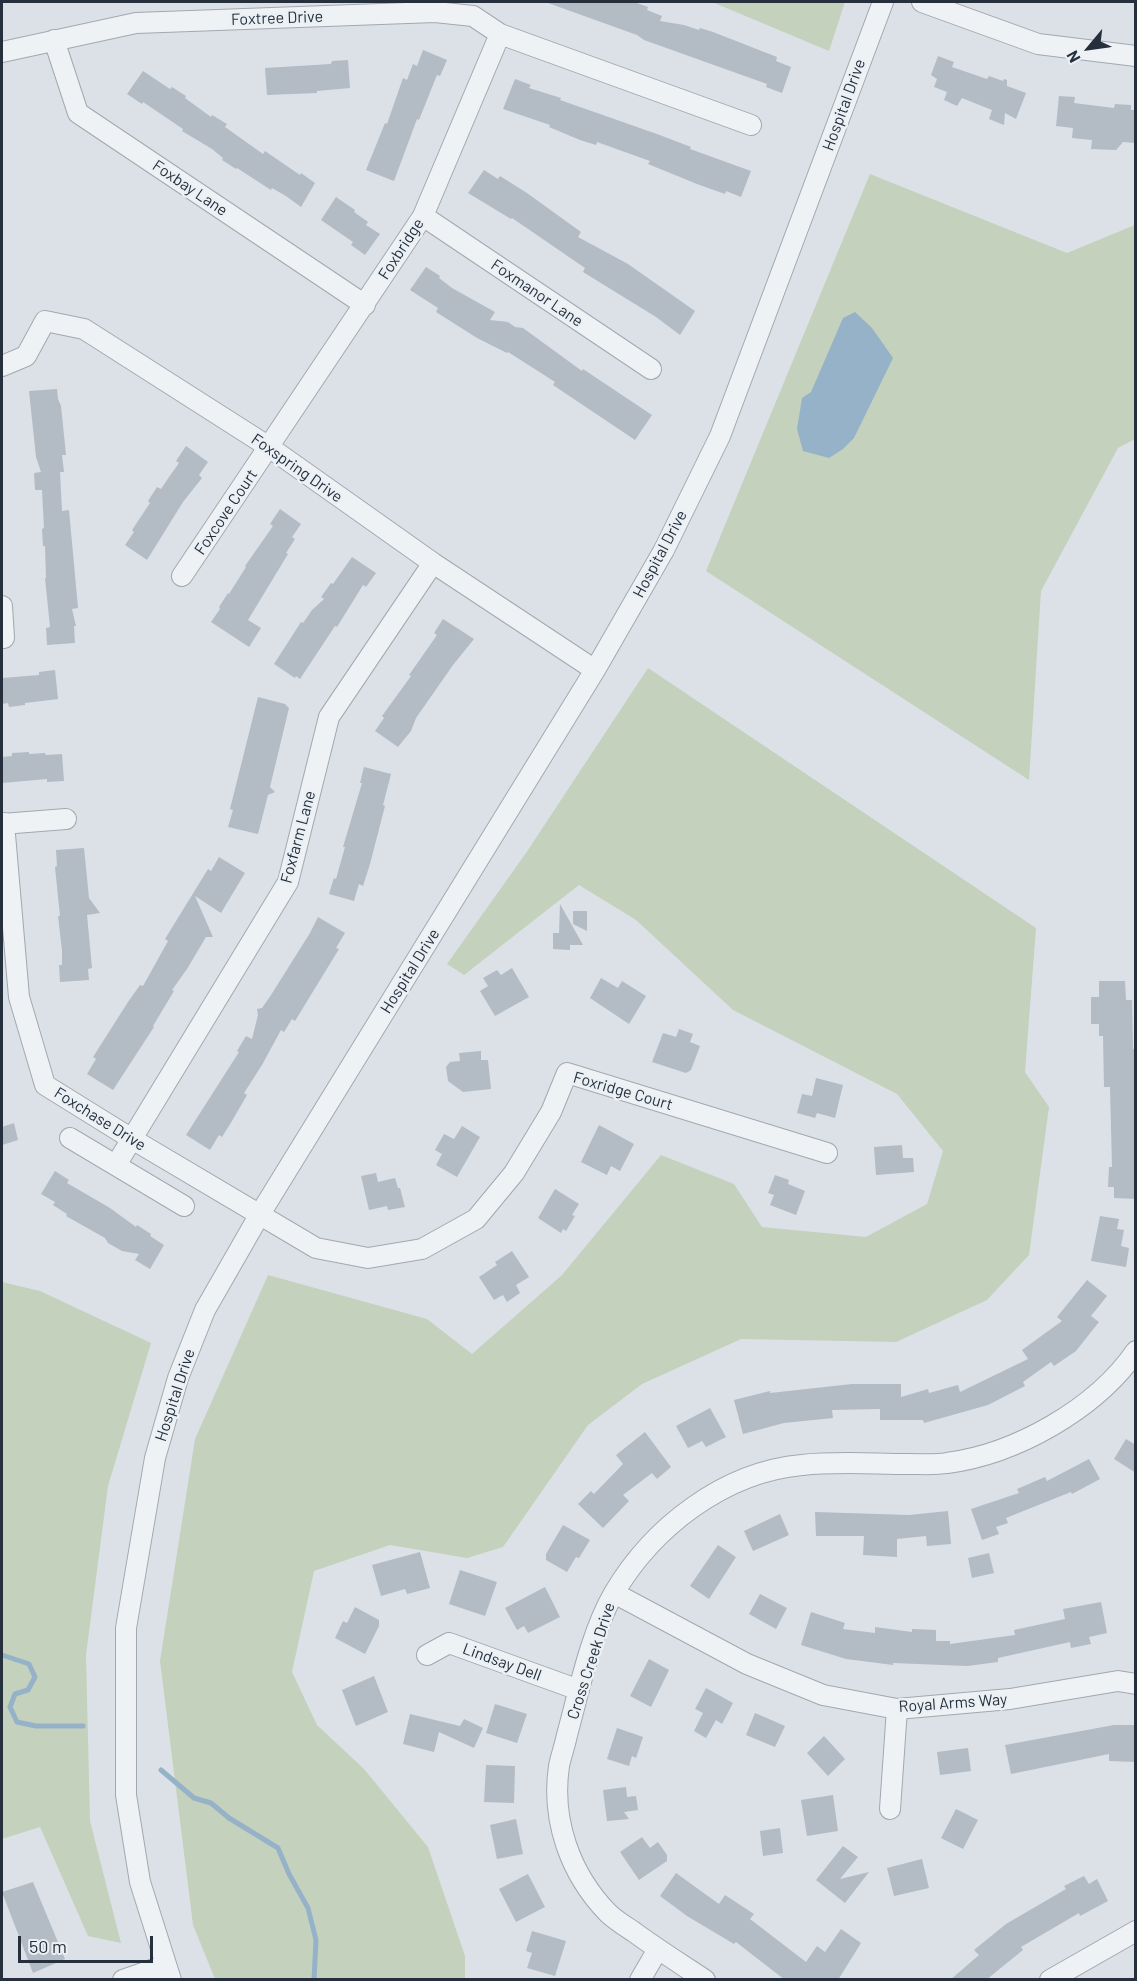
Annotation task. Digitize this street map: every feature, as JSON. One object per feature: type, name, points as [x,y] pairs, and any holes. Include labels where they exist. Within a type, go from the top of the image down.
[{"type":"street","name":"Hospital Drive","points":[[169,1972],[140,1882],[126,1795],[126,1628],[155,1458],[178,1377],[205,1310],[260,1214],[595,670],[664,550],[720,436],[883,2]]},
{"type":"street","points":[[922,2],[1038,44],[1136,56]]},
{"type":"street","name":"Foxtree Drive","points":[[2,52],[136,23],[435,12],[473,16],[500,34],[751,125]]},
{"type":"street","name":"Foxbridge","points":[[269,447],[423,216],[500,34]]},
{"type":"street","name":"Foxbay Lane","points":[[54,40],[78,113],[365,305]]},
{"type":"street","name":"Foxmanor Lane","points":[[423,216],[651,369]]},
{"type":"street","name":"Foxspring Drive","points":[[2,366],[26,356],[45,321],[84,328],[269,447],[433,563],[595,670]]},
{"type":"street","name":"Foxcove Court","points":[[182,576],[269,447]]},
{"type":"street","name":"Foxfarm Lane","points":[[116,1165],[288,882],[329,717],[433,563]]},
{"type":"street","points":[[2,606],[4,638],[2,639]]},
{"type":"street","name":"Foxchase Drive","points":[[66,819],[3,823],[19,997],[45,1085],[260,1214]]},
{"type":"street","name":"Foxridge Court","points":[[260,1214],[316,1248],[368,1258],[422,1249],[476,1219],[514,1173],[551,1112],[567,1073],[827,1153]]},
{"type":"street","points":[[70,1138],[184,1206]]},
{"type":"street","name":"Cross Creek Drive","points":[[705,1980],[609,1914],[572,1863],[563,1835],[558,1807],[559,1766],[599,1625],[614,1593],[639,1558],[666,1528],[718,1491],[735,1483],[766,1472],[801,1465],[946,1464],[980,1456],[1018,1443],[1053,1424],[1100,1391],[1132,1364]]},
{"type":"street","name":"Royal Arms Way","points":[[614,1593],[747,1664],[823,1695],[897,1709],[1011,1699],[1118,1681],[1136,1684]]},
{"type":"street","name":"Lindsay Dell","points":[[427,1655],[449,1643],[579,1690]]},
{"type":"street","points":[[890,1809],[897,1709]]},
{"type":"street","points":[[1050,1980],[1136,1931]]},
{"type":"street","points":[[640,1980],[658,1949]]},
{"type":"street","points":[[123,1980],[169,1972]]},
{"type":"green space","points":[[712,2],[845,2],[829,51]]},
{"type":"green space","points":[[870,174],[1067,253],[1135,225],[1135,439],[1118,448],[1041,591],[1029,780],[706,571]]},
{"type":"green space","points":[[648,668],[1036,928],[1025,1072],[1049,1107],[1029,1255],[987,1300],[896,1342],[741,1339],[642,1384],[588,1425],[503,1547],[467,1558],[390,1545],[314,1571],[292,1672],[317,1725],[364,1769],[428,1847],[465,1956],[465,1979],[215,1979],[193,1925],[160,1661],[195,1439],[268,1275],[427,1319],[472,1354],[562,1275],[661,1155],[734,1184],[762,1227],[866,1237],[927,1204],[943,1151],[897,1094],[733,1010],[636,920],[579,885],[464,975],[447,964],[526,853]]},
{"type":"green space","points":[[2,1282],[40,1291],[151,1343],[108,1486],[86,1655],[90,1821],[121,1943],[88,1936],[40,1827],[2,1839]]},
{"type":"water","points":[[855,312],[872,328],[893,358],[854,438],[829,458],[803,451],[797,429],[802,398],[811,392],[843,318]]},
{"type":"building","points":[[549,2],[634,2],[662,16],[660,21],[713,32],[777,57],[776,61],[791,67],[782,93],[766,87],[767,84],[644,40],[637,35]]},
{"type":"building","points":[[423,50],[447,60],[440,76],[437,75],[419,120],[417,119],[394,181],[366,170],[385,123],[387,124],[403,78],[407,80],[413,64],[417,66]]},
{"type":"building","points":[[938,56],[954,62],[952,67],[987,79],[989,76],[1003,81],[1007,80],[1007,86],[1026,93],[1016,119],[1005,113],[1004,125],[989,119],[992,110],[962,98],[957,106],[944,100],[947,92],[934,87],[937,79],[931,75]]},
{"type":"building","points":[[348,60],[350,88],[317,91],[317,93],[267,95],[265,68],[331,64],[332,61]]},
{"type":"building","points":[[143,71],[170,89],[172,87],[186,96],[185,98],[211,117],[212,115],[227,124],[225,127],[263,154],[265,151],[315,183],[301,207],[222,160],[223,158],[212,149],[182,131],[183,129],[143,102],[142,104],[127,94]]},
{"type":"building","points":[[515,79],[531,85],[529,88],[561,98],[560,100],[657,134],[691,147],[690,149],[751,171],[741,197],[697,184],[648,164],[650,161],[597,142],[596,145],[580,140],[549,127],[550,125],[503,109]]},
{"type":"building","points":[[1059,96],[1075,97],[1074,103],[1114,108],[1115,104],[1131,105],[1131,110],[1136,110],[1136,143],[1123,142],[1116,150],[1091,149],[1092,140],[1072,138],[1073,128],[1056,126]]},
{"type":"building","points":[[484,170],[498,179],[500,176],[527,193],[581,232],[578,237],[628,264],[695,311],[680,335],[656,317],[583,272],[585,268],[512,218],[468,193]]},
{"type":"building","points":[[336,197],[355,210],[354,212],[368,222],[366,225],[380,234],[365,255],[351,245],[353,242],[321,220]]},
{"type":"building","points":[[426,267],[452,288],[495,312],[490,320],[508,322],[515,327],[523,328],[582,371],[583,369],[652,415],[635,440],[553,385],[555,382],[508,352],[477,338],[436,312],[438,308],[410,290]]},
{"type":"building","points":[[57,389],[66,455],[62,455],[64,472],[60,472],[62,511],[69,510],[78,608],[72,609],[76,626],[74,626],[75,643],[47,645],[46,628],[50,627],[42,529],[44,528],[42,490],[35,490],[34,473],[41,472],[36,457],[29,391]]},
{"type":"building","points":[[186,446],[208,462],[199,475],[202,478],[183,502],[147,560],[125,545],[150,503],[148,501],[157,487],[161,489],[179,463],[176,461]]},
{"type":"building","points":[[280,509],[301,524],[292,537],[295,539],[286,553],[288,554],[248,620],[261,628],[249,647],[211,622],[245,566],[273,526],[270,524]]},
{"type":"building","points":[[352,557],[376,573],[366,587],[363,585],[300,679],[296,676],[295,678],[274,664],[301,622],[303,623],[324,599],[321,597]]},
{"type":"building","points":[[443,619],[474,639],[453,665],[416,718],[411,731],[398,747],[375,731],[384,718],[382,716],[437,635],[434,633]]},
{"type":"building","points":[[55,670],[58,699],[9,707],[8,703],[2,704],[2,678],[39,675],[39,672]]},
{"type":"building","points":[[258,697],[285,704],[289,708],[270,787],[275,792],[268,795],[258,834],[228,827],[233,810],[230,809]]},
{"type":"building","points":[[29,752],[29,754],[62,754],[64,781],[47,782],[47,779],[2,783],[2,757],[12,756],[12,753]]},
{"type":"building","points":[[364,767],[391,774],[370,864],[363,886],[359,884],[354,901],[329,894],[345,847],[343,847],[362,783],[360,783]]},
{"type":"building","points":[[84,848],[89,898],[100,913],[87,915],[92,968],[88,969],[89,980],[60,982],[59,965],[62,965],[62,951],[55,867],[57,866],[56,850]]},
{"type":"building","points":[[219,857],[245,873],[221,913],[195,896],[213,937],[206,937],[172,990],[174,991],[154,1027],[113,1090],[87,1074],[96,1059],[93,1057],[128,1002],[140,985],[143,986],[168,941],[165,939],[208,869],[211,871]]},
{"type":"building","points":[[560,904],[583,945],[570,945],[570,950],[553,949],[553,933],[559,933]]},
{"type":"building","points":[[573,911],[587,911],[587,931],[573,924]]},
{"type":"building","points":[[318,917],[345,933],[336,948],[339,949],[295,1021],[292,1019],[284,1032],[281,1030],[244,1093],[247,1095],[232,1121],[222,1137],[219,1135],[210,1150],[186,1135],[239,1052],[237,1051],[246,1036],[252,1039],[258,1015],[257,1009],[262,1008],[271,995]]},
{"type":"building","points":[[512,968],[529,997],[495,1016],[480,991],[488,986],[483,978],[497,970],[501,975]]},
{"type":"building","points":[[601,978],[618,988],[622,981],[646,996],[629,1024],[590,998]]},
{"type":"building","points":[[1099,981],[1125,981],[1126,1000],[1132,1000],[1133,1049],[1136,1049],[1136,1199],[1114,1198],[1114,1187],[1108,1187],[1109,1167],[1112,1167],[1110,1087],[1104,1087],[1103,1036],[1099,1036],[1099,1024],[1091,1024],[1091,997],[1099,997]]},
{"type":"building","points":[[679,1029],[693,1034],[690,1042],[700,1046],[691,1070],[686,1073],[652,1062],[663,1033],[676,1037]]},
{"type":"building","points":[[481,1051],[481,1060],[488,1060],[491,1089],[463,1092],[448,1081],[446,1067],[450,1062],[460,1061],[459,1053]]},
{"type":"building","points":[[816,1078],[843,1085],[835,1118],[817,1113],[815,1118],[797,1113],[802,1094],[812,1096]]},
{"type":"building","points":[[14,1123],[18,1140],[2,1145],[2,1127]]},
{"type":"building","points":[[599,1125],[634,1144],[620,1171],[611,1166],[607,1175],[581,1162]]},
{"type":"building","points":[[462,1126],[480,1137],[457,1177],[436,1165],[442,1154],[435,1150],[444,1134],[454,1139]]},
{"type":"building","points":[[902,1145],[903,1158],[913,1158],[914,1172],[876,1175],[874,1147]]},
{"type":"building","points":[[55,1171],[69,1180],[67,1183],[110,1208],[136,1227],[137,1225],[164,1245],[150,1269],[135,1260],[139,1254],[122,1251],[108,1243],[105,1238],[66,1216],[67,1214],[53,1205],[55,1202],[41,1194]]},
{"type":"building","points":[[376,1173],[378,1182],[395,1178],[405,1207],[388,1210],[387,1206],[369,1210],[361,1176]]},
{"type":"building","points":[[775,1175],[789,1180],[788,1184],[805,1191],[796,1215],[770,1205],[774,1195],[768,1193]]},
{"type":"building","points":[[555,1189],[579,1204],[566,1231],[563,1229],[561,1233],[538,1218]]},
{"type":"building","points":[[1100,1216],[1119,1219],[1117,1229],[1124,1230],[1121,1246],[1129,1248],[1126,1267],[1091,1261]]},
{"type":"building","points":[[512,1251],[529,1277],[516,1285],[520,1293],[507,1302],[503,1295],[494,1300],[479,1277],[497,1265],[495,1262]]},
{"type":"building","points":[[1087,1280],[1107,1296],[1091,1316],[1099,1322],[1076,1351],[1054,1366],[1051,1362],[1023,1382],[1025,1386],[988,1405],[924,1423],[923,1420],[880,1420],[880,1409],[832,1410],[833,1418],[784,1423],[743,1434],[734,1400],[770,1391],[770,1393],[852,1384],[901,1384],[901,1397],[928,1389],[929,1393],[958,1385],[960,1392],[1028,1359],[1022,1350],[1062,1321],[1057,1317]]},
{"type":"building","points":[[710,1408],[726,1437],[706,1447],[702,1441],[688,1448],[676,1426]]},
{"type":"building","points":[[645,1432],[671,1467],[657,1479],[652,1473],[623,1495],[629,1501],[603,1528],[578,1504],[591,1491],[594,1494],[623,1464],[616,1455]]},
{"type":"building","points":[[1126,1439],[1136,1445],[1136,1473],[1114,1459]]},
{"type":"building","points":[[1089,1459],[1100,1479],[1072,1494],[1071,1492],[1006,1518],[1008,1523],[996,1527],[999,1534],[982,1540],[971,1509],[1019,1493],[1017,1489],[1045,1477],[1047,1481]]},
{"type":"building","points":[[948,1511],[951,1544],[927,1546],[926,1536],[897,1539],[897,1557],[863,1555],[864,1536],[816,1536],[815,1512],[909,1515]]},
{"type":"building","points":[[780,1514],[789,1535],[753,1551],[744,1531]]},
{"type":"building","points":[[563,1525],[590,1540],[567,1572],[546,1560],[546,1554]]},
{"type":"building","points":[[718,1545],[736,1557],[709,1599],[690,1586]]},
{"type":"building","points":[[420,1552],[430,1588],[407,1594],[405,1589],[381,1596],[372,1565]]},
{"type":"building","points":[[989,1553],[994,1573],[972,1578],[968,1558]]},
{"type":"building","points":[[460,1570],[497,1582],[485,1616],[449,1604]]},
{"type":"building","points":[[545,1587],[560,1617],[528,1633],[524,1626],[517,1630],[505,1608]]},
{"type":"building","points":[[760,1594],[787,1608],[776,1629],[749,1614]]},
{"type":"building","points":[[1101,1602],[1107,1633],[1089,1637],[1091,1644],[1071,1648],[1070,1642],[998,1658],[998,1662],[967,1666],[893,1663],[893,1665],[846,1659],[801,1645],[811,1612],[845,1623],[843,1629],[875,1633],[875,1627],[912,1632],[912,1629],[936,1630],[936,1641],[950,1641],[950,1644],[1015,1635],[1014,1630],[1065,1619],[1063,1609]]},
{"type":"building","points":[[355,1607],[379,1620],[379,1626],[365,1654],[335,1638],[343,1621],[347,1623]]},
{"type":"building","points":[[649,1659],[669,1670],[651,1707],[630,1696]]},
{"type":"building","points":[[374,1676],[388,1712],[356,1726],[342,1690]]},
{"type":"building","points":[[706,1688],[733,1703],[722,1724],[716,1720],[706,1738],[694,1731],[703,1713],[695,1709]]},
{"type":"building","points":[[495,1704],[527,1714],[517,1743],[486,1733]]},
{"type":"building","points":[[755,1713],[785,1726],[775,1747],[746,1735]]},
{"type":"building","points":[[410,1714],[460,1726],[464,1719],[483,1728],[474,1748],[439,1732],[434,1752],[403,1744]]},
{"type":"building","points":[[1114,1725],[1136,1725],[1136,1762],[1109,1761],[1109,1754],[1011,1774],[1005,1745]]},
{"type":"building","points":[[617,1728],[643,1737],[636,1758],[632,1756],[629,1766],[607,1759]]},
{"type":"building","points":[[824,1736],[845,1759],[828,1776],[807,1753]]},
{"type":"building","points":[[968,1748],[971,1771],[940,1775],[937,1752]]},
{"type":"building","points":[[486,1765],[515,1766],[514,1803],[484,1802]]},
{"type":"building","points":[[626,1787],[627,1797],[636,1796],[638,1810],[624,1812],[629,1819],[607,1821],[603,1790]]},
{"type":"building","points":[[833,1795],[838,1831],[807,1836],[801,1800]]},
{"type":"building","points":[[956,1809],[978,1820],[963,1849],[941,1838]]},
{"type":"building","points":[[516,1819],[523,1854],[497,1859],[490,1825]]},
{"type":"building","points":[[780,1828],[783,1853],[763,1856],[760,1831]]},
{"type":"building","points":[[642,1837],[650,1848],[658,1842],[667,1855],[667,1861],[639,1880],[620,1852]]},
{"type":"building","points":[[843,1846],[858,1857],[840,1879],[869,1872],[845,1903],[816,1880]]},
{"type":"building","points":[[922,1859],[929,1888],[894,1896],[887,1868]]},
{"type":"building","points":[[676,1873],[719,1904],[725,1895],[754,1914],[750,1919],[806,1962],[817,1946],[825,1952],[841,1929],[861,1943],[838,1980],[785,1980],[736,1942],[734,1944],[687,1916],[660,1896]]},
{"type":"building","points":[[528,1874],[545,1907],[516,1922],[499,1889]]},
{"type":"building","points":[[1084,1876],[1089,1884],[1097,1879],[1108,1901],[1080,1916],[1079,1913],[1021,1947],[1023,1950],[986,1980],[950,1980],[979,1955],[974,1950],[1006,1924],[1066,1889],[1064,1886]]},
{"type":"building","points":[[33,1882],[65,1959],[33,1973],[2,1892]]},
{"type":"building","points":[[532,1931],[566,1941],[555,1976],[527,1968],[532,1953],[526,1951]]},
{"type":"waterway","points":[[2,1655],[29,1664],[35,1677],[28,1690],[15,1694],[10,1707],[17,1722],[36,1726],[83,1726]]},
{"type":"waterway","points":[[161,1770],[194,1798],[211,1803],[229,1818],[278,1848],[308,1908],[316,1940],[314,1980]]}]
